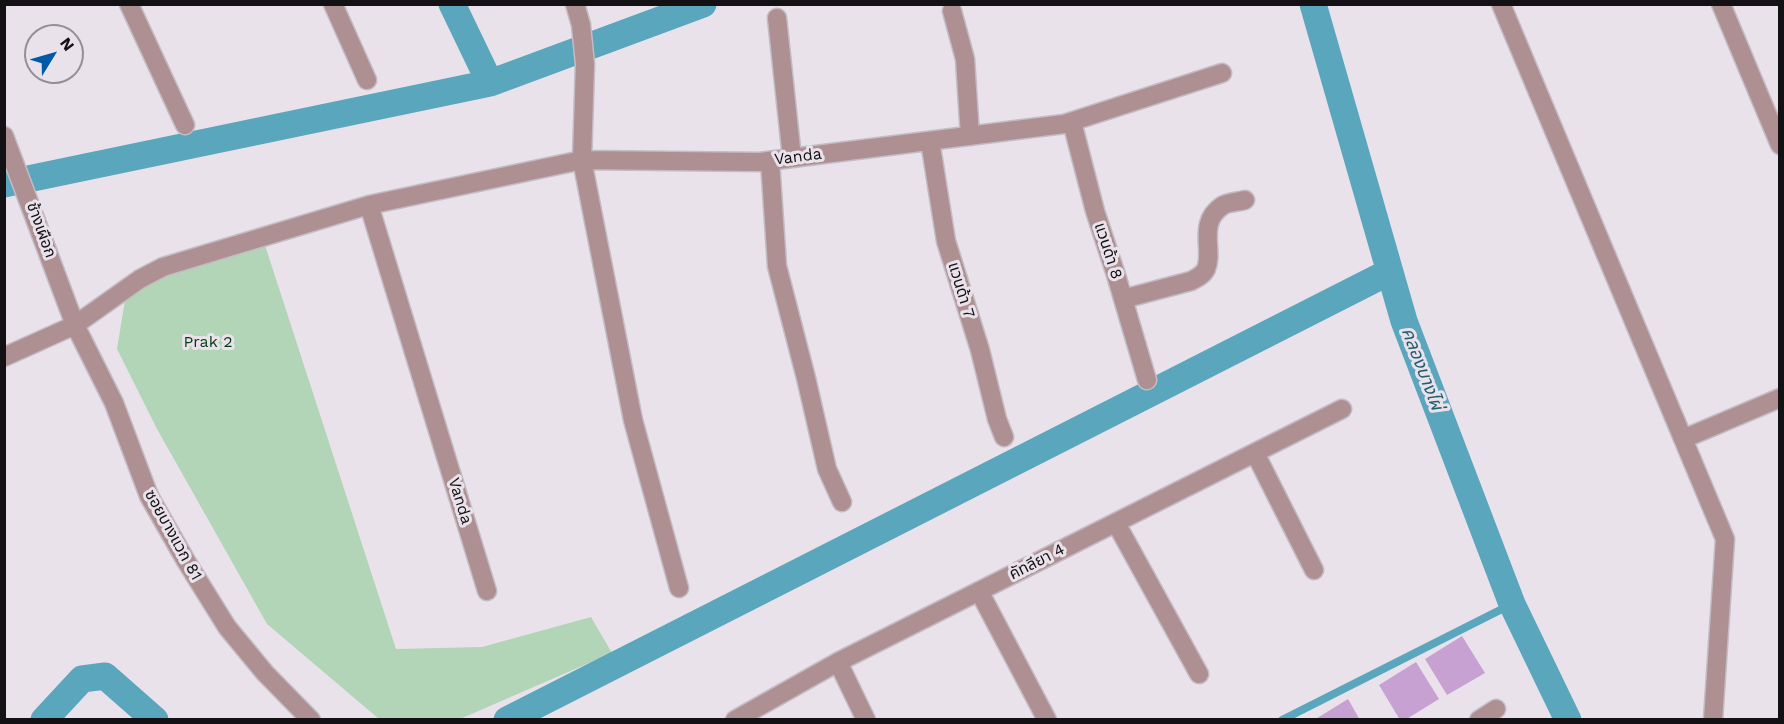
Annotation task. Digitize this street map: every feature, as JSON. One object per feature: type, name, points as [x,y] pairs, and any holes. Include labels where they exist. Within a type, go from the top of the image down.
[{"type":"street","points":[[129,4],[184,125]]},
{"type":"street","points":[[333,4],[367,80]]},
{"type":"street","points":[[575,4],[581,24],[585,64],[582,160],[633,420],[679,588]]},
{"type":"street","points":[[1501,4],[1725,539],[1713,720]]},
{"type":"street","points":[[1721,4],[1779,145]]},
{"type":"street","points":[[952,11],[965,59],[970,136]]},
{"type":"street","points":[[777,18],[792,158]]},
{"type":"street","name":"Vanda","points":[[4,357],[75,325],[140,279],[163,267],[369,205],[582,160],[760,162],[1064,124],[1222,73]]},
{"type":"street","name":"แวนด้า 8","points":[[1072,122],[1095,211],[1147,380]]},
{"type":"street","name":"ช้างเผือก","points":[[4,136],[32,204],[75,325]]},
{"type":"street","name":"แวนด้า 7","points":[[930,141],[946,241],[1004,437]]},
{"type":"street","points":[[770,161],[777,266],[827,469],[842,502]]},
{"type":"street","points":[[1123,299],[1191,281],[1201,275],[1206,270],[1210,220],[1222,205],[1245,200]]},
{"type":"street","name":"Vanda","points":[[369,205],[488,591]]},
{"type":"street","name":"ซอยบางแวก 81","points":[[75,325],[114,403],[149,496],[186,561],[227,627],[265,673],[311,720]]},
{"type":"street","points":[[1683,439],[1779,398]]},
{"type":"street","name":"คัทลียา 4","points":[[735,720],[838,662],[1342,409]]},
{"type":"street","points":[[1255,453],[1314,570]]},
{"type":"street","points":[[1116,523],[1199,674]]},
{"type":"street","points":[[979,591],[1047,720]]},
{"type":"street","points":[[838,662],[866,720]]},
{"type":"street","points":[[1479,720],[1497,709]]},
{"type":"green space","name":"Prak 2","points":[[263,239],[396,649],[482,647],[591,617],[612,653],[460,719],[379,719],[267,624],[157,429],[117,349],[125,300],[178,258]]},
{"type":"building","points":[[1462,636],[1485,673],[1447,695],[1425,659]]},
{"type":"building","points":[[1416,662],[1439,699],[1405,720],[1400,720],[1379,685]]},
{"type":"building","points":[[1348,699],[1360,720],[1314,720]]},
{"type":"waterway","points":[[452,4],[490,83]]},
{"type":"waterway","points":[[4,184],[490,83],[703,4]]},
{"type":"waterway","name":"คลองบางไผ่","points":[[1313,4],[1404,321],[1512,604],[1568,720]]},
{"type":"waterway","points":[[507,720],[1389,272]]},
{"type":"waterway","points":[[1282,720],[1512,604]]},
{"type":"waterway","points":[[44,720],[82,679],[105,676],[155,720]]}]
